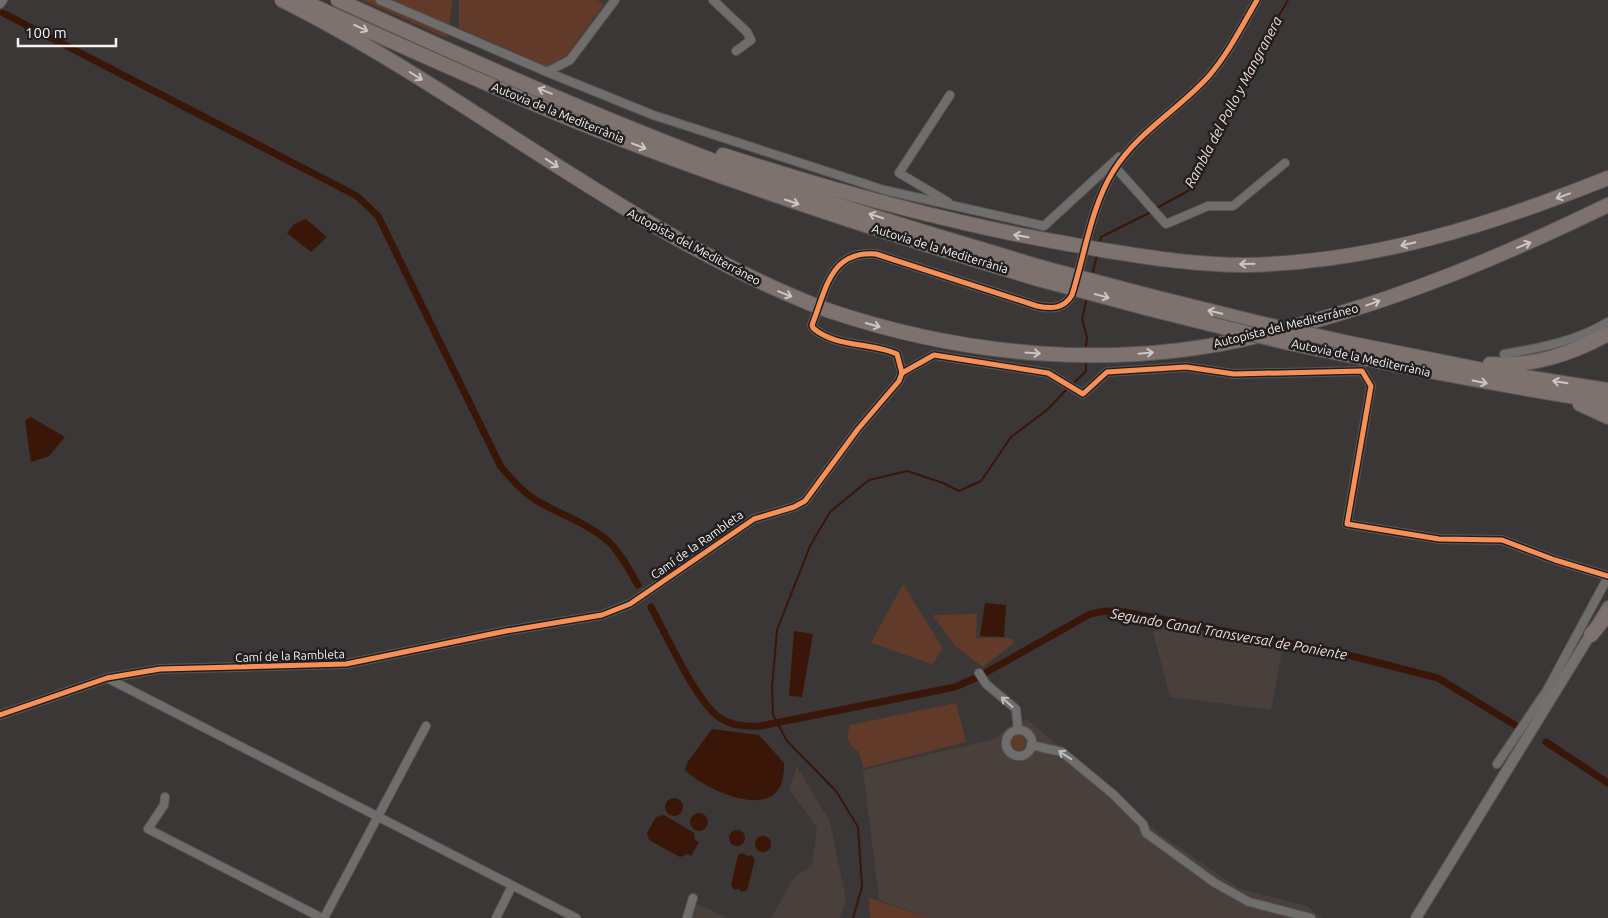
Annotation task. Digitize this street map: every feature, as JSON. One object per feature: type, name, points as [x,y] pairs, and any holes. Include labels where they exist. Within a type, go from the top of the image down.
[{"type":"highway","name":"Autopista del Mediterráneo","points":[[282,0],[357,40],[649,225],[715,261],[827,310],[904,333],[962,345],[1069,356],[1098,356],[1193,349],[1235,342],[1341,314],[1443,278],[1534,241],[1608,205]]},
{"type":"highway","name":"Autovia de la Mediterrània","points":[[300,0],[507,93],[695,167],[912,241],[1150,302],[1493,372],[1608,390]]},
{"type":"highway","name":"Autovia de la Mediterrània","points":[[338,0],[480,64],[657,139],[778,185],[1039,273]]},
{"type":"highway","points":[[590,110],[865,200],[959,223],[1154,258],[1242,265],[1332,259],[1441,236],[1530,207],[1608,178]]},
{"type":"highway","name":"Autovia de la Mediterrània","points":[[1150,302],[1210,324],[1290,342],[1521,390],[1608,402]]},
{"type":"highway","points":[[1416,356],[1431,354],[1489,364],[1520,363],[1562,356],[1608,334]]},
{"type":"highway","points":[[1521,390],[1538,397],[1608,408]]},
{"type":"highway","points":[[1580,404],[1608,418]]},
{"type":"highway","points":[[1591,635],[1608,614]]},
{"type":"street","points":[[0,4],[3,0]]},
{"type":"street","points":[[380,0],[547,72],[653,115],[884,190],[1044,226],[1208,78],[1257,0]]},
{"type":"street","points":[[547,72],[570,60],[615,0]]},
{"type":"street","points":[[713,0],[747,32],[750,40],[736,51]]},
{"type":"street","points":[[950,95],[899,173],[954,206]]},
{"type":"street","points":[[1135,143],[1116,168],[1102,192],[1072,295],[1062,306],[1052,309],[1037,306],[876,254],[863,253],[849,257],[831,275],[812,325],[813,328],[832,338],[885,349],[897,354],[902,373],[934,355],[1048,373],[1083,394],[1107,372],[1186,367],[1234,374],[1362,371],[1371,386],[1347,524],[1439,539],[1502,540],[1555,560],[1608,576],[1547,690],[1497,764]]},
{"type":"street","points":[[1116,168],[1166,224],[1208,206],[1233,206],[1285,163]]},
{"type":"street","points":[[1504,354],[1533,349],[1590,333],[1608,322]]},
{"type":"street","name":"Camí de la Rambleta","points":[[0,715],[107,678],[160,669],[346,664],[619,610],[754,519],[794,507],[805,500],[858,429],[899,381],[902,373]]},
{"type":"street","points":[[1416,918],[1608,606]]},
{"type":"street","points":[[981,676],[986,684],[1016,710],[1018,730]]},
{"type":"street","points":[[107,678],[576,918]]},
{"type":"street","points":[[165,797],[164,805],[149,830],[323,918],[379,818],[426,726]]},
{"type":"street","points":[[1018,730],[1026,733],[1031,745],[1023,755],[1010,752],[1006,740],[1010,733],[1018,730]]},
{"type":"street","points":[[1031,745],[1062,752],[1114,795],[1143,824],[1146,833],[1215,883],[1249,902],[1311,918]]},
{"type":"street","points":[[496,918],[512,886]]},
{"type":"street","points":[[687,918],[693,898]]},
{"type":"shaded area","points":[[362,0],[453,0],[447,38]]},
{"type":"shaded area","points":[[459,0],[597,0],[604,4],[567,55],[547,67],[459,28]]},
{"type":"shaded area","points":[[306,219],[327,237],[311,252],[287,233],[294,224]]},
{"type":"shaded area","points":[[31,417],[65,437],[49,456],[31,462],[25,420]]},
{"type":"shaded area","points":[[903,584],[943,649],[932,664],[871,643]]},
{"type":"shaded area","points":[[985,603],[1006,605],[1004,637],[980,636]]},
{"type":"shaded area","points":[[977,614],[976,638],[1011,638],[1015,642],[983,667],[955,646],[933,615]]},
{"type":"shaded area","points":[[1172,627],[1283,647],[1271,710],[1170,697],[1153,632]]},
{"type":"shaded area","points":[[794,631],[813,634],[802,697],[789,696]]},
{"type":"shaded area","points":[[956,703],[966,742],[864,768],[859,752],[852,747],[848,740],[850,725]]},
{"type":"shaded area","points":[[1027,719],[1160,834],[1238,888],[1307,906],[1322,918],[930,918],[879,900],[863,770],[995,739],[1006,728]]},
{"type":"shaded area","points":[[712,729],[759,735],[784,763],[784,772],[779,789],[773,795],[764,799],[740,798],[702,783],[685,770],[687,763]]},
{"type":"shaded area","points":[[1015,736],[1021,736],[1025,743],[1021,750],[1015,750],[1011,746],[1011,740]]},
{"type":"shaded area","points":[[797,767],[830,822],[846,899],[840,918],[771,918],[794,878],[812,865],[817,828],[789,789]]},
{"type":"shaded area","points":[[670,798],[678,798],[683,803],[681,814],[670,816],[665,811],[665,803]]},
{"type":"shaded area","points":[[695,813],[703,813],[708,818],[706,829],[695,831],[690,826],[690,818]]},
{"type":"shaded area","points":[[664,815],[694,833],[695,840],[699,842],[691,856],[688,854],[680,857],[649,840],[647,833],[656,817]]},
{"type":"shaded area","points":[[734,830],[740,830],[745,835],[743,844],[734,846],[729,841],[729,835]]},
{"type":"shaded area","points":[[763,836],[769,838],[771,844],[769,850],[763,852],[757,850],[755,844],[757,838]]},
{"type":"shaded area","points":[[743,853],[747,856],[751,855],[755,859],[747,890],[742,892],[739,889],[734,890],[731,885],[738,855]]},
{"type":"shaded area","points":[[869,898],[930,918],[870,918]]},
{"type":"shaded area","points":[[697,904],[729,918],[692,918]]},
{"type":"waterway","name":"Rambla del Pollo y Mangranera","points":[[1155,209],[1188,191],[1215,139],[1241,81],[1288,0]]},
{"type":"waterway","points":[[3,13],[357,196],[378,216],[501,467],[529,496],[581,523],[608,541],[621,556],[638,585]]},
{"type":"waterway","name":"Rambla del Pollo y Mangranera","points":[[1099,243],[1101,237],[1151,212]]},
{"type":"waterway","name":"Rambla del Pollo y Mangranera","points":[[1092,275],[1097,255]]},
{"type":"waterway","name":"Rambla del Pollo y Mangranera","points":[[1086,348],[1087,337],[1082,319],[1087,297]]},
{"type":"waterway","name":"Rambla del Pollo y Mangranera","points":[[1072,385],[1086,371],[1086,361]]},
{"type":"waterway","name":"Rambla del Pollo y Mangranera","points":[[853,918],[862,887],[858,827],[836,791],[787,741],[773,715],[772,687],[777,630],[810,546],[830,512],[869,480],[907,471],[943,483],[959,491],[981,481],[1011,437],[1047,410],[1068,388]]},
{"type":"waterway","name":"Segundo Canal Transversal de Poniente","points":[[651,607],[682,667],[701,698],[720,718],[729,723],[739,725],[760,726],[955,687],[978,677],[1090,614],[1105,611],[1124,612],[1340,653],[1438,678],[1515,725]]},
{"type":"waterway","name":"Segundo Canal Transversal de Poniente","points":[[1546,742],[1608,783]]},
{"type":"cycle path","points":[[0,715],[107,678],[160,669],[346,664],[506,631],[602,615],[630,604],[754,519],[794,507],[805,501],[858,429],[899,381],[902,373],[897,354],[887,350],[832,339],[813,328],[812,325],[826,286],[839,265],[849,258],[861,254],[876,254],[1037,306],[1052,308],[1065,303],[1072,295],[1094,215],[1106,184],[1114,170],[1124,156],[1147,132],[1208,77],[1228,49],[1257,0]]},
{"type":"cycle path","points":[[902,373],[934,355],[1048,373],[1083,394],[1107,372],[1186,367],[1234,374],[1362,371],[1371,386],[1347,524],[1439,539],[1502,540],[1555,560],[1608,576]]}]
